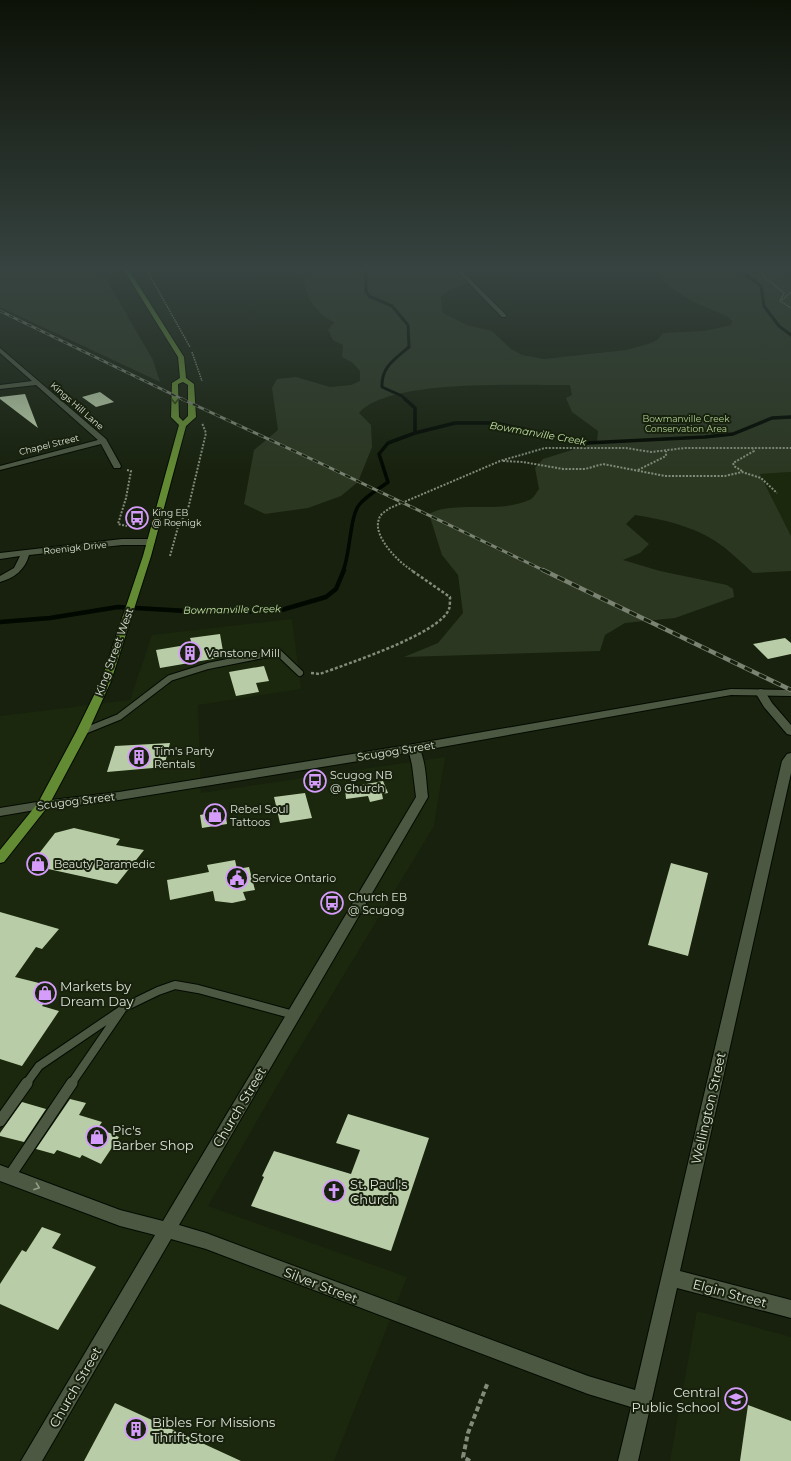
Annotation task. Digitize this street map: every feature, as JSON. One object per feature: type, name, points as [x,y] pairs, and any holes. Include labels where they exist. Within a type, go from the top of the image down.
[{"type":"main road","name":"King Street West","points":[[0,859],[43,805],[82,732],[106,681],[147,556],[183,425],[192,417],[191,384],[183,379],[180,357],[166,335]]},
{"type":"main road","points":[[183,379],[175,383],[175,418],[183,425]]},
{"type":"street","name":"Kings Hill Lane","points":[[0,350],[103,441],[117,466]]},
{"type":"street","points":[[0,387],[36,383]]},
{"type":"street","name":"Chapel Street","points":[[0,468],[103,441]]},
{"type":"street","name":"Roenigk Drive","points":[[0,556],[122,542],[151,542]]},
{"type":"street","points":[[0,580],[22,566],[25,553]]},
{"type":"street","name":"Scugog Street","points":[[0,812],[43,805],[119,796],[414,748],[731,692],[791,693]]},
{"type":"street","points":[[760,692],[768,705],[791,732]]},
{"type":"street","name":"Church Street","points":[[32,1461],[422,797],[418,765],[414,748]]},
{"type":"street","name":"Wellington Street","points":[[628,1461],[788,761],[791,757]]},
{"type":"street","name":"Silver Street","points":[[5,1175],[120,1218],[213,1244],[588,1385],[641,1401]]},
{"type":"street","name":"Elgin Street","points":[[669,1277],[791,1309]]},
{"type":"lane","points":[[82,732],[119,717],[170,678],[208,666],[278,652],[300,673]]},
{"type":"lane","points":[[0,1121],[39,1066],[123,1008],[158,991],[175,985],[198,989],[294,1015]]},
{"type":"lane","points":[[5,1175],[123,1008]]},
{"type":"path","points":[[300,673],[320,674],[410,639],[437,623],[449,610],[450,597],[406,567],[391,553],[377,527],[380,517],[390,508],[500,461],[545,448],[626,448],[651,452],[685,448],[791,448]]},
{"type":"path","points":[[753,448],[754,451],[733,463],[734,466],[742,472],[761,478],[777,493]]},
{"type":"path","points":[[638,471],[646,465],[658,461],[666,456],[666,451]]},
{"type":"path","points":[[500,461],[523,462],[563,469],[585,469],[603,464],[665,476],[725,476],[742,472]]},
{"type":"path","points":[[117,466],[131,472],[126,498],[118,524],[127,526]]},
{"type":"path","points":[[470,1461],[463,1457],[468,1433],[488,1382]]},
{"type":"shaded area","points":[[791,472],[791,536],[760,473]]},
{"type":"shaded area","points":[[292,619],[301,689],[198,705],[201,793],[445,757],[434,826],[284,1074],[208,1206],[407,1277],[334,1461],[0,1461],[0,716],[130,700],[152,635]]},
{"type":"shaded area","name":"Central Public School","points":[[697,1311],[791,1337],[791,1461],[670,1461]]},
{"type":"green space","points":[[60,335],[139,335],[153,360],[160,382]]},
{"type":"green space","name":"Bowmanville Creek Conservation Area","points":[[331,335],[496,335],[511,349],[522,355],[544,359],[626,350],[648,344],[657,340],[661,335],[791,335],[791,472],[760,474],[791,536],[791,571],[753,573],[725,548],[705,535],[671,522],[635,515],[626,524],[649,544],[640,553],[623,560],[660,571],[727,585],[733,589],[734,597],[675,618],[625,623],[605,635],[600,651],[404,657],[438,643],[463,613],[458,575],[442,555],[429,514],[439,510],[451,508],[504,506],[517,504],[530,499],[539,489],[535,468],[543,459],[597,442],[598,431],[572,412],[566,398],[572,395],[570,385],[458,386],[398,394],[375,402],[359,413],[371,425],[372,447],[358,482],[341,496],[308,508],[265,514],[244,504],[254,450],[278,430],[272,388],[277,379],[296,377],[330,387],[351,385],[360,381],[360,371],[353,363],[342,357],[343,345],[333,340]]},
{"type":"building","points":[[100,392],[114,402],[96,407],[82,397]]},
{"type":"building","points":[[25,394],[38,428],[0,399],[0,397]]},
{"type":"building","name":"Vanstone Mill","points":[[220,634],[224,657],[160,668],[156,650],[192,644],[190,638]]},
{"type":"building","points":[[785,638],[791,643],[791,654],[768,659],[753,644]]},
{"type":"building","points":[[264,666],[269,681],[256,683],[259,692],[236,696],[229,672]]},
{"type":"building","name":"Tim's Party Rentals","points":[[170,743],[164,767],[107,772],[115,746]]},
{"type":"building","points":[[383,781],[388,793],[382,794],[383,799],[370,802],[368,796],[346,799],[345,788]]},
{"type":"building","points":[[305,793],[312,818],[280,823],[274,797]]},
{"type":"building","points":[[225,809],[227,824],[202,828],[200,815],[205,814],[205,811]]},
{"type":"building","points":[[74,828],[120,839],[116,845],[144,850],[117,884],[30,865],[55,833]]},
{"type":"building","points":[[235,860],[237,869],[249,867],[255,890],[243,892],[246,900],[232,903],[215,901],[213,891],[170,900],[167,880],[209,872],[207,865]]},
{"type":"building","points":[[671,863],[708,873],[688,956],[648,945]]},
{"type":"building","points":[[0,912],[59,929],[42,949],[36,947],[15,977],[55,987],[42,1006],[59,1011],[22,1066],[0,1059]]},
{"type":"building","points":[[70,1099],[86,1103],[79,1115],[102,1122],[98,1128],[119,1137],[101,1164],[82,1155],[80,1158],[57,1150],[54,1154],[36,1149]]},
{"type":"building","points":[[22,1102],[46,1109],[24,1142],[0,1136],[0,1133]]},
{"type":"building","name":"St. Paul's Church","points":[[348,1114],[429,1138],[391,1251],[251,1206],[264,1177],[262,1176],[274,1151],[351,1174],[360,1150],[336,1143]]},
{"type":"building","points":[[42,1227],[61,1234],[52,1248],[96,1267],[58,1330],[0,1304],[0,1284],[22,1250],[26,1252]]},
{"type":"building","name":"Bibles For Missions Thrift Store","points":[[115,1403],[241,1461],[84,1461]]},
{"type":"building","points":[[748,1405],[791,1421],[791,1461],[740,1461]]},
{"type":"waterway","points":[[405,399],[402,396],[382,387],[382,380],[386,369],[390,364],[409,347],[408,335]]},
{"type":"waterway","points":[[405,399],[415,408],[415,433]]},
{"type":"waterway","name":"Bowmanville Creek","points":[[415,433],[455,423],[495,423],[586,443],[705,437],[733,434],[772,418],[791,417]]},
{"type":"waterway","name":"Bowmanville Creek","points":[[343,571],[356,510],[365,499],[388,482],[379,454],[388,443],[415,433]]},
{"type":"waterway","name":"Bowmanville Creek","points":[[0,622],[50,618],[118,607],[204,612],[278,611],[326,597],[336,589],[344,570]]},
{"type":"railway","points":[[50,335],[184,400]]},
{"type":"railway","points":[[182,399],[322,464],[545,571]]},
{"type":"railway","points":[[543,570],[791,690]]},
{"type":"place","name":"King EB @ Roenigk","points":[[137,518]]},
{"type":"place","name":"Vanstone Mill","points":[[190,653]]},
{"type":"place","name":"Tim's Party Rentals","points":[[139,757]]},
{"type":"place","name":"Scugog NB @ Church","points":[[315,781]]},
{"type":"place","name":"Rebel Soul Tattoos","points":[[215,815]]},
{"type":"place","name":"Beauty Paramedic","points":[[38,864]]},
{"type":"place","name":"Service Ontario","points":[[237,878]]},
{"type":"place","name":"Church EB @ Scugog","points":[[332,903]]},
{"type":"place","name":"Markets by Dream Day","points":[[45,993]]},
{"type":"place","name":"Pic's Barber Shop","points":[[97,1137]]},
{"type":"place","name":"St. Paul's Church","points":[[334,1191]]},
{"type":"place","name":"Central Public School","points":[[736,1399]]},
{"type":"place","name":"Bibles For Missions Thrift Store","points":[[136,1429]]}]
